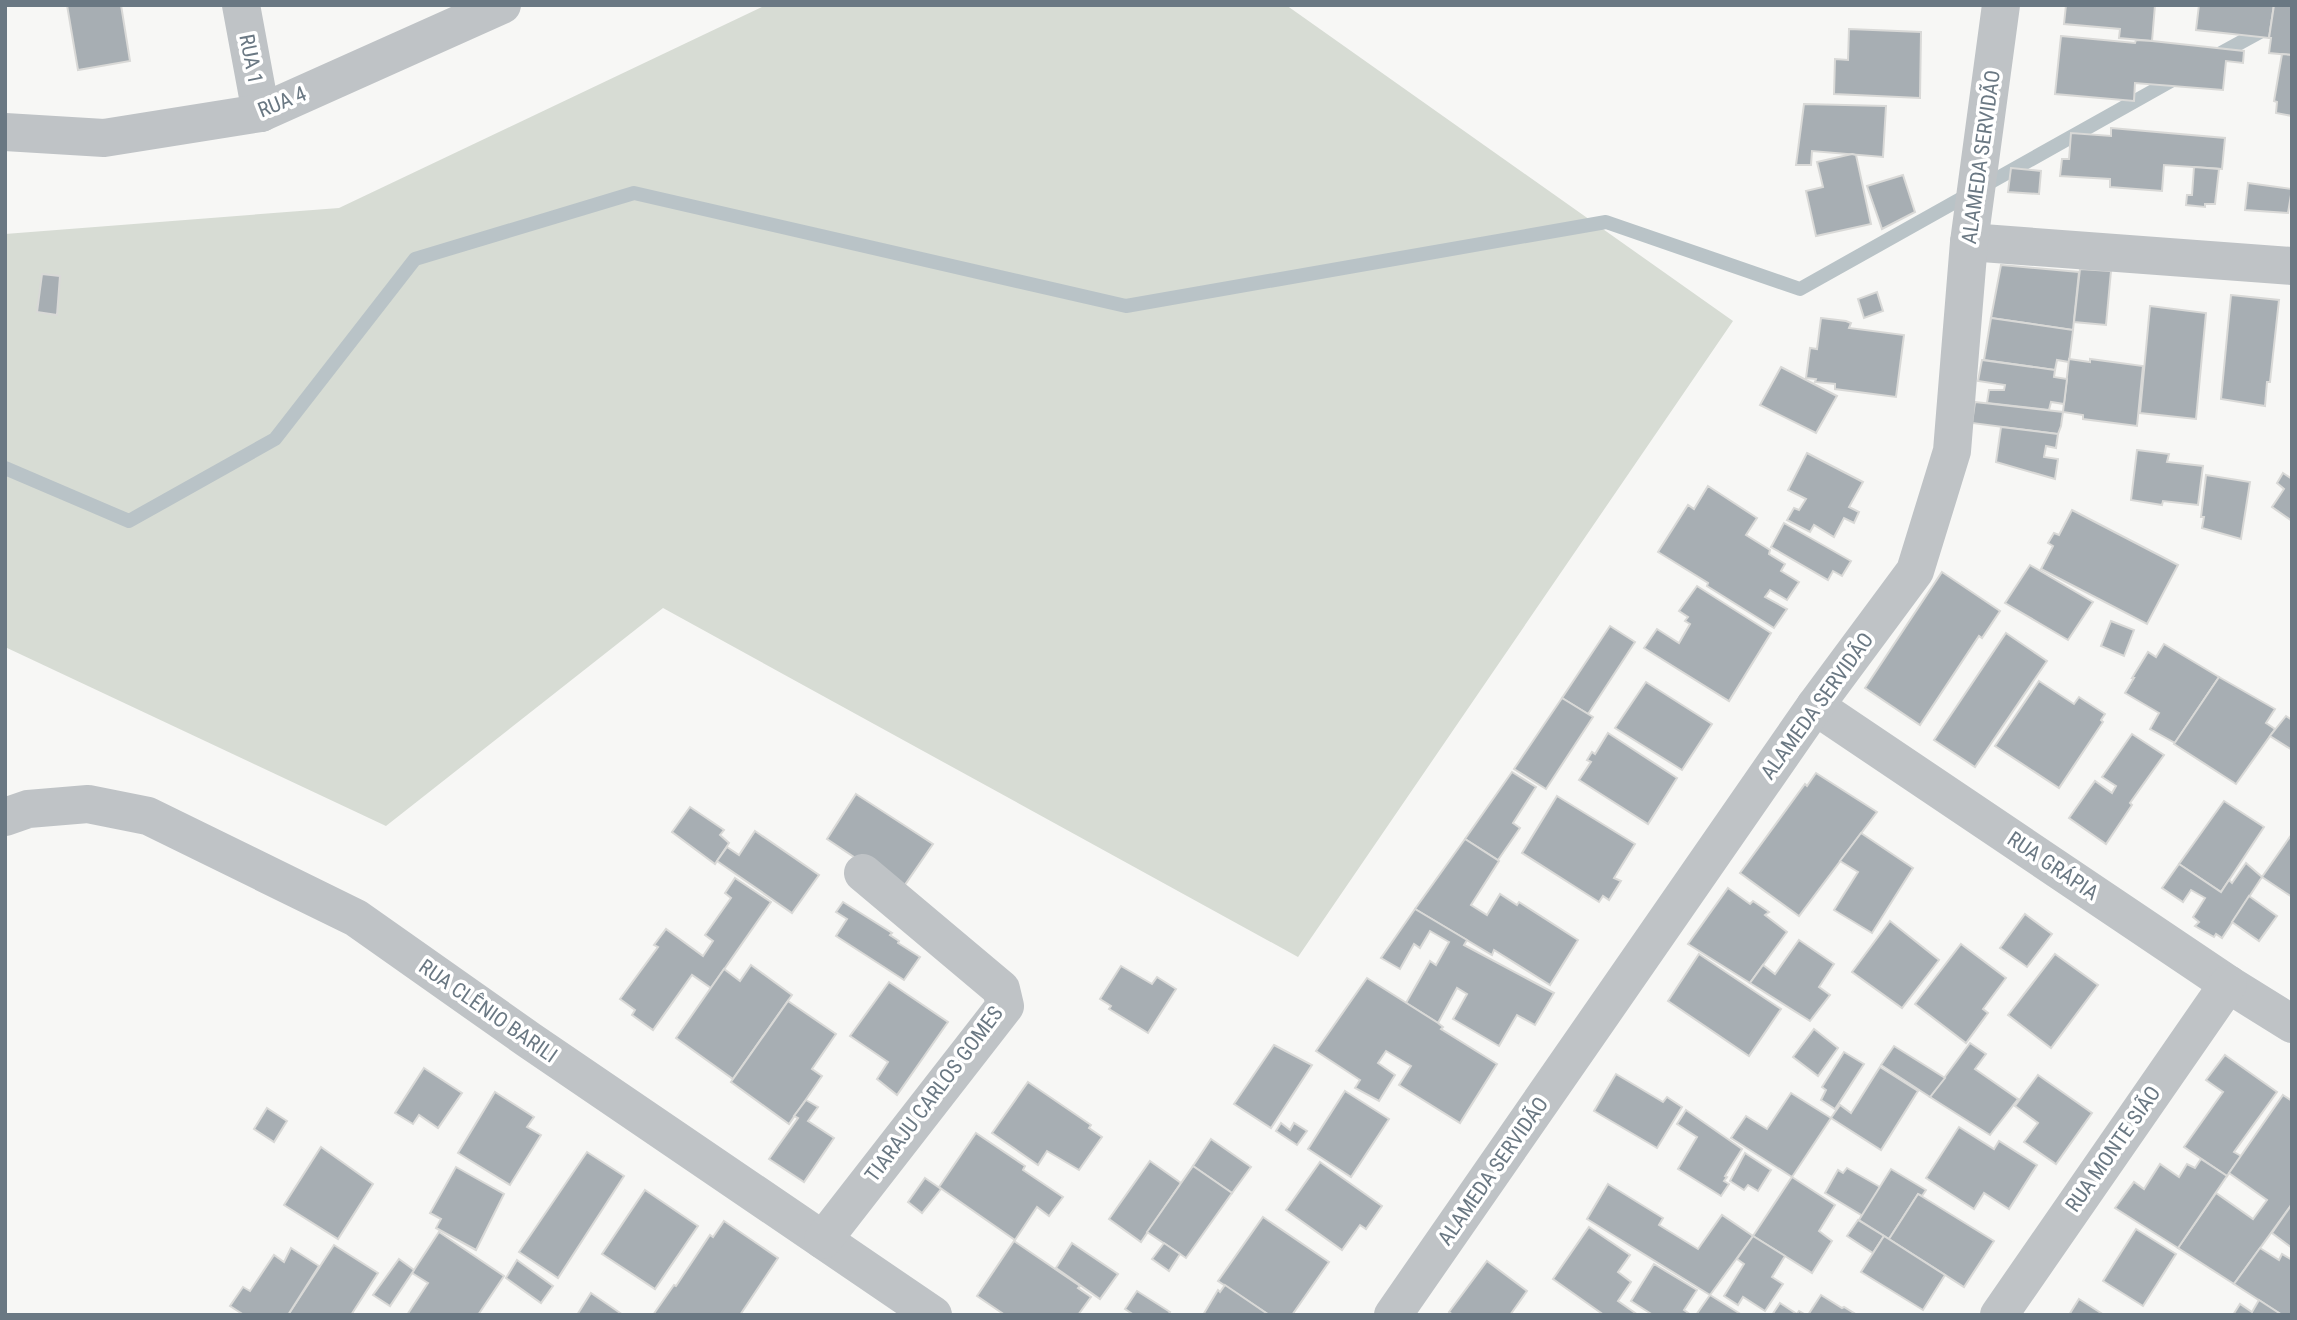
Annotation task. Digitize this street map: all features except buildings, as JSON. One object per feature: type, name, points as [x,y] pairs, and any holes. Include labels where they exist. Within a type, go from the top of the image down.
[{"type":"street","name":"RUA 1","points":[[241,5],[261,113]]},
{"type":"street","name":"RUA 4","points":[[5,132],[104,138],[261,113],[502,5]]},
{"type":"street","name":"ALAMEDA SERVIDÃO","points":[[1393,1315],[1815,706],[1915,571],[1952,451],[1969,242],[2001,5]]},
{"type":"street","points":[[1969,242],[2292,266]]},
{"type":"street","name":"RUA GRÁPIA","points":[[1815,706],[2228,984],[2292,1024]]},
{"type":"street","name":"RUA CLÊNIO BARILI","points":[[5,817],[28,809],[88,804],[148,816],[356,918],[529,1040],[933,1315]]},
{"type":"street","name":"TIARAJU CARLOS GOMES","points":[[823,1240],[1005,1006],[1000,989],[863,873]]},
{"type":"street","name":"RUA MONTE SIÃO","points":[[1999,1315],[2228,984]]},
{"type":"shaded area","points":[[766,5],[1286,5],[1733,321],[1298,957],[663,608],[386,826],[5,647],[5,234],[339,208]]},
{"type":"waterway","points":[[2214,57],[2267,28]]},
{"type":"waterway","points":[[5,468],[129,521],[275,439],[415,259],[634,193],[1126,306],[1606,222],[1800,289],[2178,77]]}]
